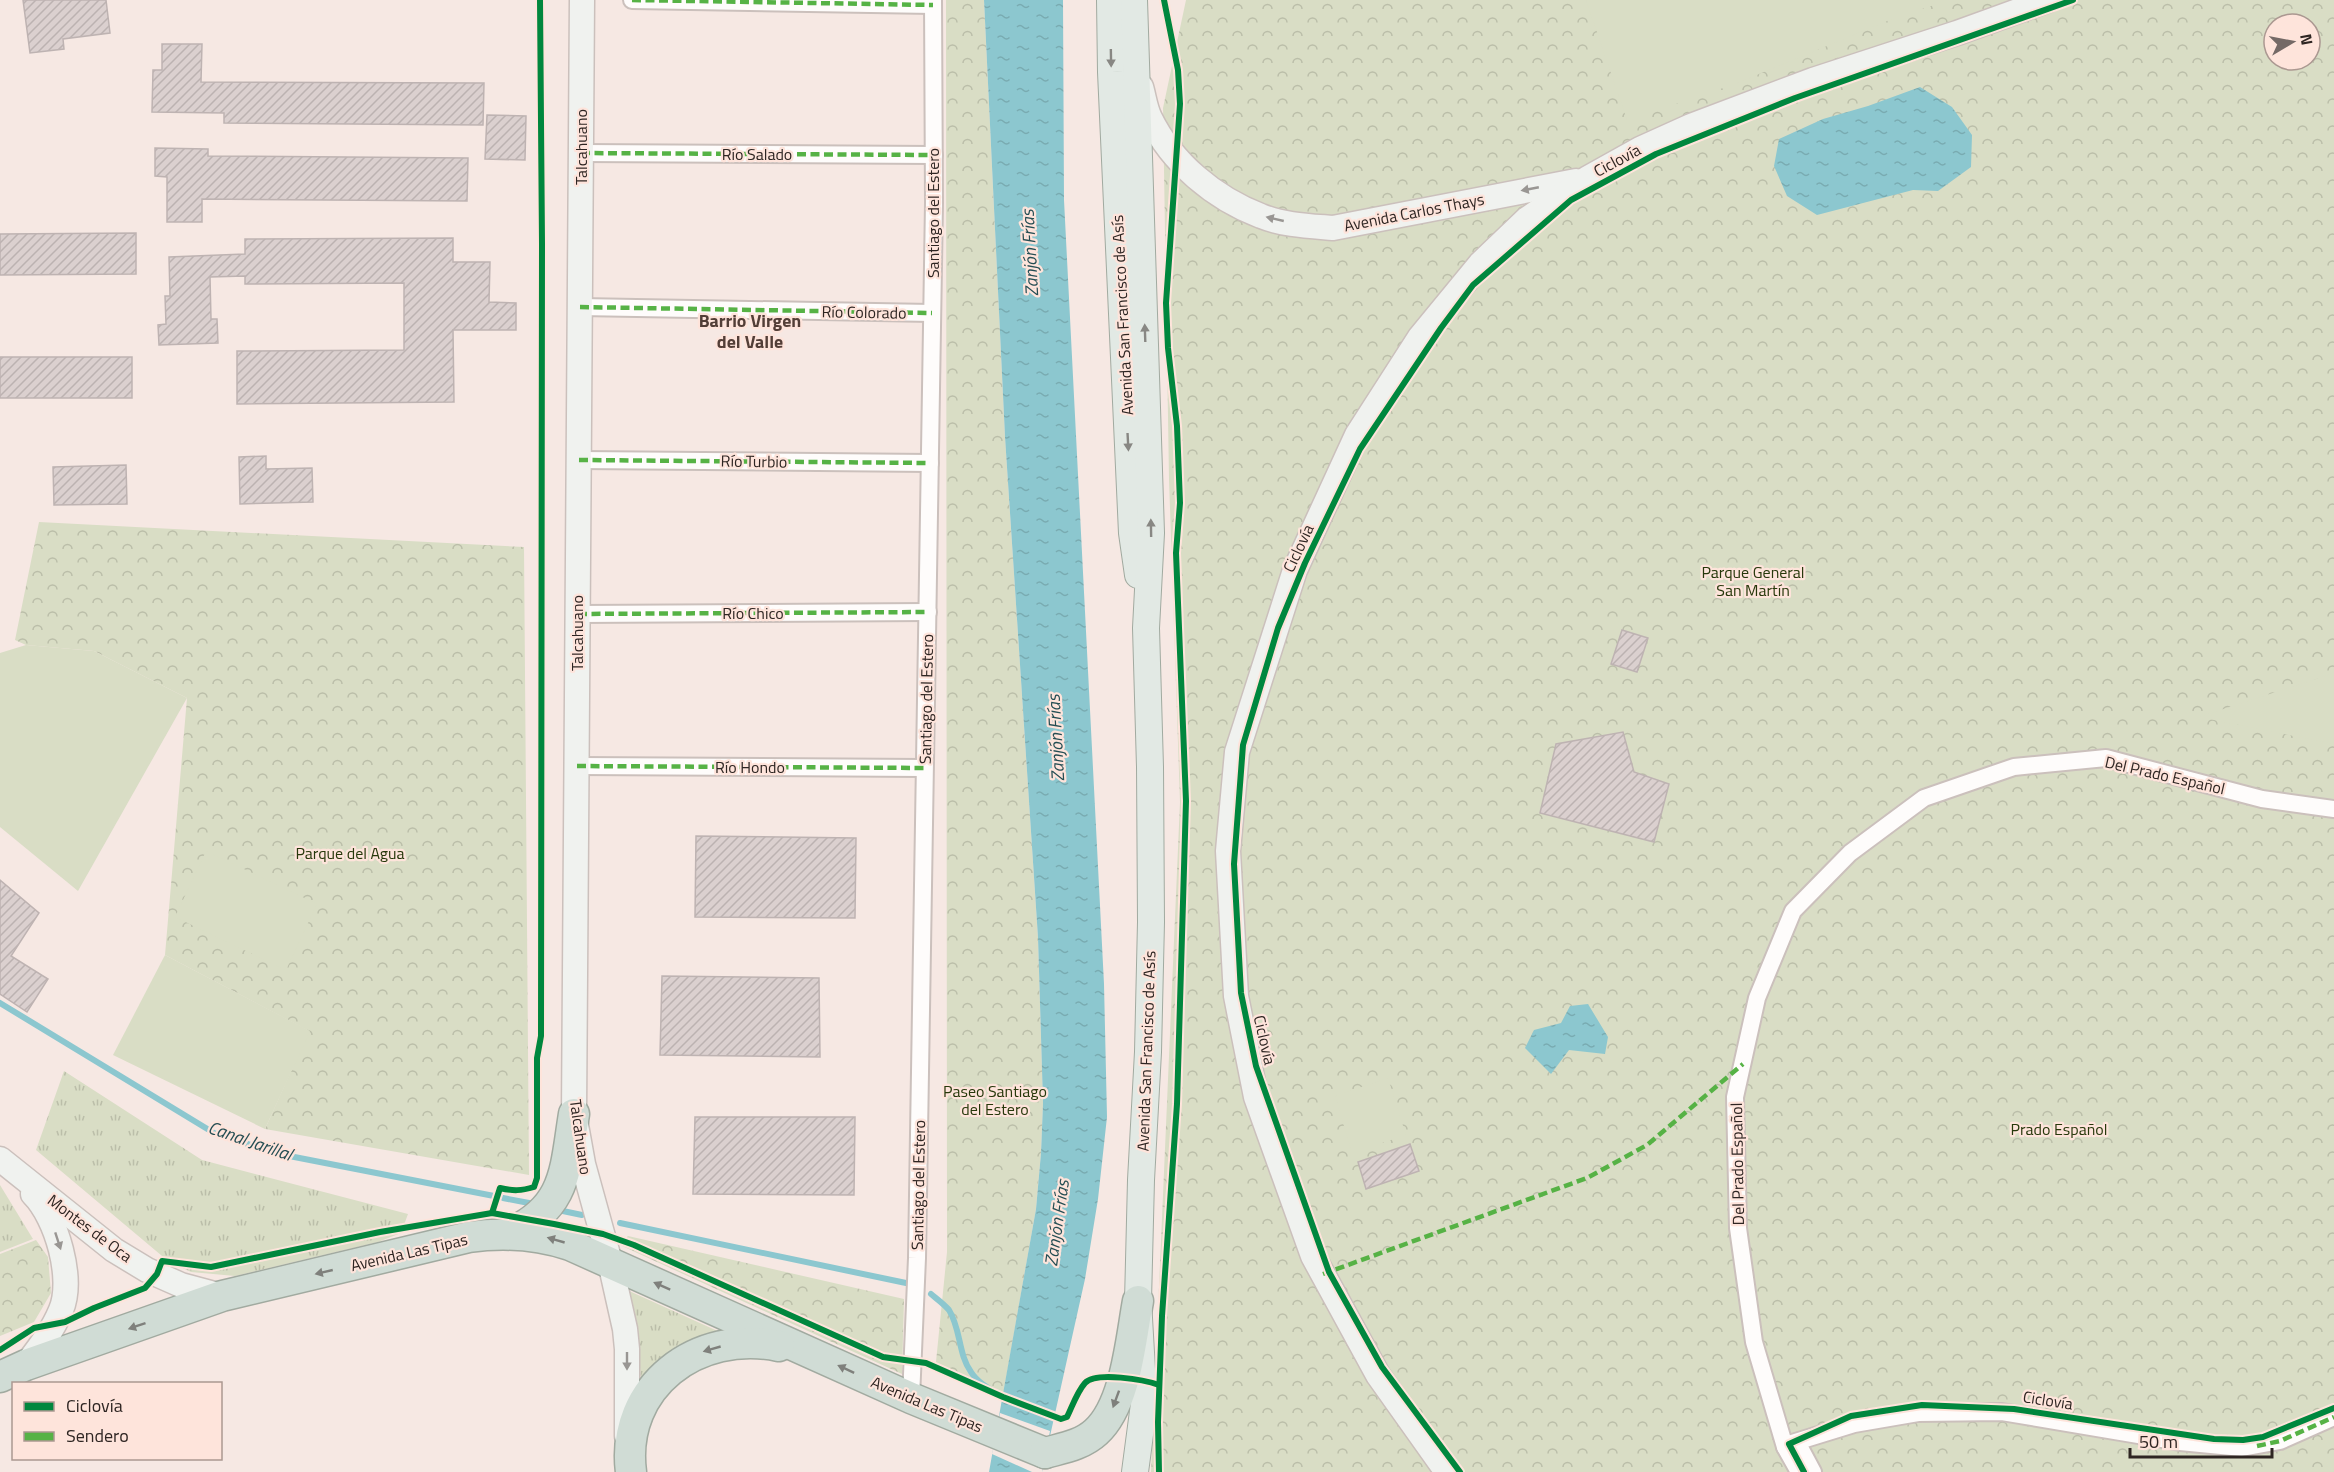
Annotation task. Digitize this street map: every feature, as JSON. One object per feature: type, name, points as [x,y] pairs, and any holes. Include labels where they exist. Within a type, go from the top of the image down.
[{"type":"highway","points":[[508,1234],[533,1220],[558,1191],[564,1179],[574,1114]]},
{"type":"highway","name":"Avenida Las Tipas","points":[[13,1371],[222,1296],[469,1237],[508,1234],[548,1238],[570,1245],[911,1398],[996,1433],[1053,1462]]},
{"type":"highway","points":[[1053,1462],[1097,1432],[1112,1411],[1123,1380],[1138,1301]]},
{"type":"highway","name":"Avenida Las Tipas","points":[[630,1464],[635,1419],[644,1399],[658,1381],[684,1359],[716,1348],[751,1342],[764,1342],[811,1353]]},
{"type":"main road","name":"Avenida San Francisco de Asís","points":[[1110,0],[1132,533],[1146,628]]},
{"type":"main road","name":"Avenida San Francisco de Asís","points":[[1134,0],[1151,533],[1146,628],[1151,922],[1138,1301],[1144,1404],[1135,1472]]},
{"type":"street","name":"Talcahuano","points":[[582,0],[574,1114],[583,1164],[610,1262]]},
{"type":"street","points":[[632,0],[933,3]]},
{"type":"street","name":"Avenida Carlos Thays","points":[[1447,1472],[1377,1375],[1313,1256],[1256,1097],[1236,996],[1228,862],[1237,752],[1295,570],[1357,435],[1420,337],[1480,264],[1527,219],[1588,178],[1640,149],[1691,126],[1813,80],[1958,33],[2048,0]]},
{"type":"street","name":"Santiago del Estero","points":[[911,1398],[917,1258],[930,463],[934,155],[933,3]]},
{"type":"street","name":"Avenida Carlos Thays","points":[[1136,70],[1149,117],[1175,156],[1194,176],[1228,200],[1262,216],[1297,225],[1333,228],[1588,178]]},
{"type":"street","name":"Río Salado","points":[[581,153],[934,155]]},
{"type":"street","name":"Río Colorado","points":[[580,307],[932,313]]},
{"type":"street","name":"Río Turbio","points":[[579,460],[930,463]]},
{"type":"street","name":"Río Chico","points":[[578,615],[927,612]]},
{"type":"street","name":"Del Prado Español","points":[[1799,1472],[1754,1342],[1738,1228],[1735,1097],[1757,998],[1793,911],[1850,853],[1924,798],[2013,766],[2106,758],[2262,799],[2334,809]]},
{"type":"street","name":"Río Hondo","points":[[577,766],[924,768]]},
{"type":"street","name":"Montes de Oca","points":[[0,1159],[114,1250],[147,1270],[181,1285],[222,1296]]},
{"type":"street","name":"Montes de Oca","points":[[0,1159],[38,1198],[53,1226],[64,1259],[66,1289],[62,1309],[50,1331],[13,1371]]},
{"type":"street","points":[[610,1262],[627,1349],[627,1425],[630,1464]]},
{"type":"street","points":[[1813,1472],[1791,1445],[1854,1424],[1918,1413],[2002,1412],[2180,1442],[2242,1448],[2280,1441],[2334,1417]]},
{"type":"green space","name":"Paseo Santiago del Estero","points":[[946,0],[984,0],[1005,437],[1038,938],[1043,1103],[1041,1153],[1036,1209],[1002,1401],[935,1372],[947,1252]]},
{"type":"green space","name":"Parque General San Martín","points":[[1186,0],[2334,0],[2334,1472],[1151,1472],[1180,802],[1169,479],[1163,108]]},
{"type":"green space","points":[[1586,0],[1949,0],[1892,19],[1735,84],[1627,120]]},
{"type":"green space","name":"Parque del Agua","points":[[39,522],[524,547],[529,1175],[265,1129],[309,1031],[165,955],[187,698],[94,651],[26,645],[15,640]]},
{"type":"green space","points":[[26,645],[94,651],[187,698],[78,891],[0,827],[0,653]]},
{"type":"green space","points":[[2334,673],[2334,744],[2199,717]]},
{"type":"green space","points":[[206,851],[317,904],[286,970],[175,917]]},
{"type":"green space","points":[[165,955],[310,1031],[265,1129],[113,1055]]},
{"type":"green space","points":[[64,1071],[202,1160],[408,1214],[401,1233],[378,1242],[235,1276],[191,1272],[168,1261],[36,1150]]},
{"type":"green space","points":[[1388,1078],[1406,1135],[1352,1153],[1335,1096]]},
{"type":"green space","points":[[0,1185],[33,1239],[0,1252]]},
{"type":"green space","points":[[628,1236],[904,1299],[902,1374],[622,1246]]},
{"type":"green space","points":[[36,1240],[48,1257],[51,1293],[34,1322],[0,1336],[0,1254]]},
{"type":"green space","points":[[627,1290],[722,1333],[641,1385],[638,1332]]},
{"type":"water","name":"Zanjón Frías","points":[[984,0],[1063,0],[1064,200],[1104,984],[1107,1117],[1098,1199],[1085,1279],[1042,1472],[989,1472],[1036,1209],[1043,1103],[1038,938],[1005,437]]},
{"type":"water","points":[[1920,87],[1952,107],[1972,135],[1971,167],[1938,191],[1913,190],[1817,215],[1787,196],[1774,166],[1779,139],[1823,119]]},
{"type":"water","points":[[1588,1004],[1608,1037],[1605,1054],[1569,1050],[1551,1074],[1525,1048],[1534,1030],[1561,1023],[1570,1006]]},
{"type":"pier","points":[[1000,1413],[1050,1431],[1042,1472],[1032,1472],[992,1454]]},
{"type":"building","points":[[23,0],[106,0],[110,33],[63,39],[64,49],[30,53]]},
{"type":"building","points":[[162,44],[202,44],[201,82],[484,83],[483,125],[224,123],[224,113],[152,112],[153,70],[162,70]]},
{"type":"building","points":[[487,115],[526,116],[525,160],[485,159]]},
{"type":"building","points":[[155,148],[208,149],[208,156],[468,158],[467,201],[202,199],[202,222],[167,222],[167,177],[155,176]]},
{"type":"building","points":[[136,233],[136,274],[0,275],[0,234]]},
{"type":"building","points":[[453,238],[453,262],[490,262],[489,302],[516,303],[516,330],[453,330],[454,402],[237,404],[237,351],[404,350],[404,283],[245,284],[245,276],[210,277],[211,319],[217,319],[218,343],[159,345],[158,325],[166,324],[165,296],[170,296],[169,257],[245,254],[245,239]]},
{"type":"building","points":[[0,357],[132,357],[132,398],[0,398]]},
{"type":"building","points":[[266,456],[266,469],[312,468],[313,502],[240,504],[239,457]]},
{"type":"building","points":[[126,465],[127,504],[54,505],[53,467]]},
{"type":"building","points":[[1622,630],[1648,638],[1637,672],[1611,664]]},
{"type":"building","points":[[1623,732],[1634,772],[1669,784],[1654,842],[1540,813],[1556,744]]},
{"type":"building","points":[[696,836],[856,838],[855,918],[695,917]]},
{"type":"building","points":[[0,880],[39,913],[11,956],[48,979],[27,1012],[0,994]]},
{"type":"building","points":[[662,976],[819,978],[820,1057],[660,1055]]},
{"type":"building","points":[[695,1117],[855,1117],[854,1195],[693,1194]]},
{"type":"building","points":[[1410,1144],[1419,1171],[1366,1189],[1358,1162]]},
{"type":"waterway","name":"Canal Jarillal","points":[[0,1003],[214,1133],[279,1154],[494,1196]]},
{"type":"waterway","name":"Canal Jarillal","points":[[503,1198],[529,1203]]},
{"type":"waterway","name":"Canal Jarillal","points":[[558,1210],[582,1215]]},
{"type":"waterway","points":[[620,1223],[906,1283]]},
{"type":"waterway","points":[[931,1294],[949,1310],[953,1317],[964,1357],[974,1377],[1008,1400]]},
{"type":"marked path","points":[[632,0],[933,5]]},
{"type":"marked path","points":[[581,153],[934,155]]},
{"type":"marked path","points":[[580,307],[932,313]]},
{"type":"marked path","points":[[579,460],[930,463]]},
{"type":"marked path","points":[[578,614],[928,612]]},
{"type":"marked path","points":[[577,766],[924,768]]},
{"type":"marked path","points":[[1323,1274],[1587,1178],[1647,1145],[1743,1064]]},
{"type":"marked path","points":[[2257,1446],[2280,1441],[2334,1417]]},
{"type":"cycle path","points":[[492,1213],[500,1188],[517,1190],[534,1187],[537,1178],[537,1058],[541,1036],[540,0]]},
{"type":"cycle path","points":[[1159,1472],[1158,1422],[1162,1316],[1177,1104],[1186,801],[1176,553],[1180,503],[1177,426],[1168,348],[1166,303],[1180,104],[1178,70],[1164,0]]},
{"type":"cycle path","name":"Ciclovía","points":[[1460,1472],[1382,1367],[1329,1272],[1256,1066],[1241,993],[1234,864],[1243,745],[1278,628],[1305,563],[1360,449],[1441,328],[1473,285],[1571,200],[1656,154],[1795,98],[2073,0]]},
{"type":"cycle path","points":[[0,1350],[34,1328],[65,1322],[145,1288],[157,1274],[162,1261],[211,1267],[380,1232],[492,1213],[603,1234],[634,1245],[883,1357],[926,1363],[1003,1397],[1061,1419],[1067,1417],[1085,1383],[1091,1379],[1110,1377],[1159,1385]]},
{"type":"cycle path","name":"Ciclovía","points":[[1804,1472],[1789,1444],[1851,1416],[1922,1405],[2014,1409],[2214,1439],[2243,1440],[2263,1437],[2334,1408]]},
{"type":"district","name":"Barrio Virgen del Valle","points":[[750,331]]},
{"type":"park label","name":"Prado Español","points":[[2059,1129]]}]
